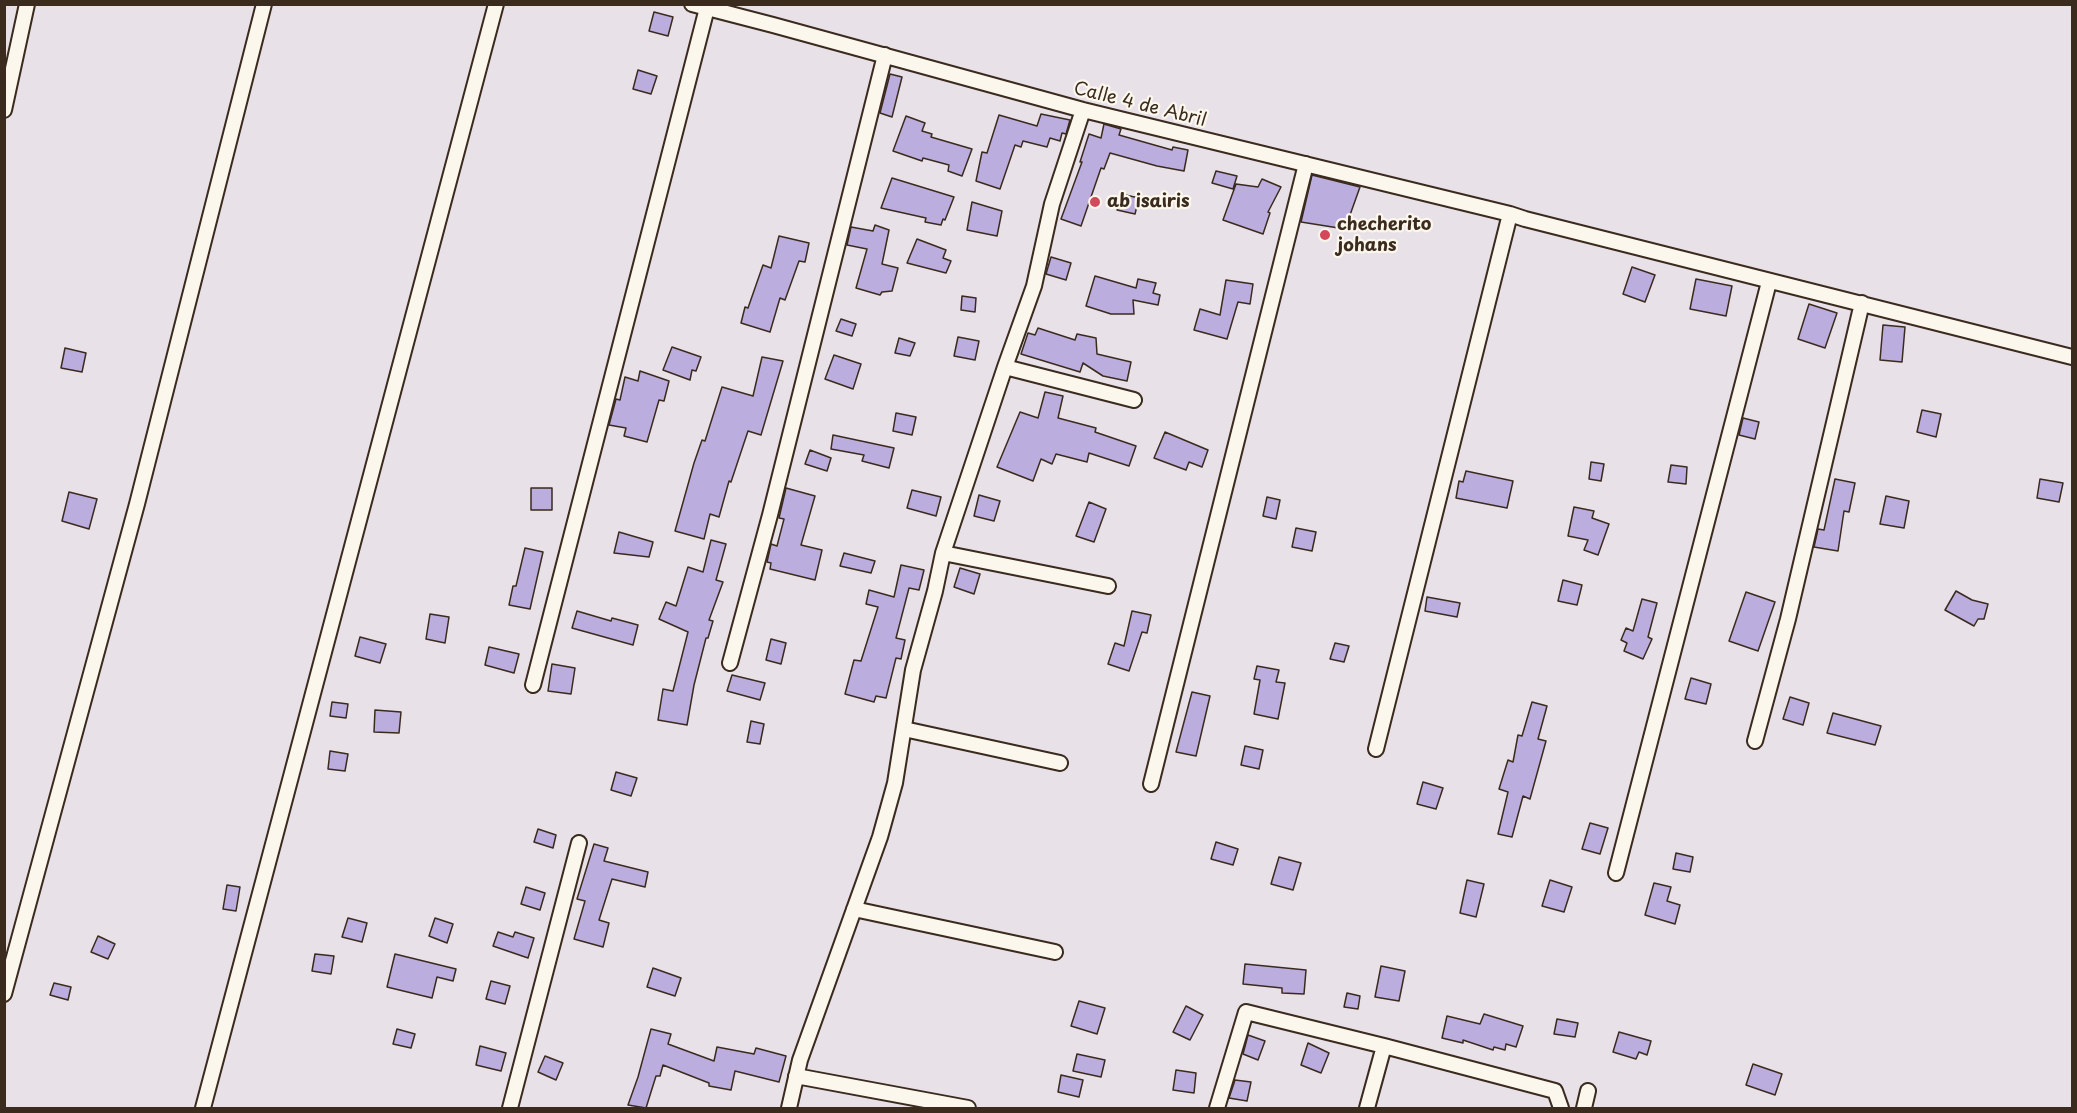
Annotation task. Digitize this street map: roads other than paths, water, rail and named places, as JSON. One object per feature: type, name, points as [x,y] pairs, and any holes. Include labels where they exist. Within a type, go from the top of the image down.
[{"type":"street","points":[[4,110],[27,4]]},
{"type":"street","points":[[4,994],[136,504],[264,4]]},
{"type":"street","points":[[203,1108],[496,4]]},
{"type":"street","name":"Calle 4 de Abril","points":[[692,4],[1083,110],[1510,214],[1769,282],[1862,303],[2073,357]]},
{"type":"street","points":[[533,685],[707,8]]},
{"type":"street","points":[[730,663],[770,515],[885,56]]},
{"type":"street","points":[[789,1108],[796,1076],[880,837],[895,783],[913,670],[943,553],[1034,286],[1052,204],[1083,110]]},
{"type":"street","points":[[1151,784],[1306,164]]},
{"type":"street","points":[[1376,749],[1510,214]]},
{"type":"street","points":[[1616,873],[1769,282]]},
{"type":"street","points":[[1755,741],[1788,619],[1862,303]]},
{"type":"street","points":[[1005,367],[1134,400]]},
{"type":"street","points":[[943,553],[1108,586]]},
{"type":"street","points":[[904,729],[1060,763]]},
{"type":"street","points":[[510,1108],[579,843]]},
{"type":"street","points":[[854,909],[1055,952]]},
{"type":"street","points":[[1217,1108],[1246,1012],[1555,1091],[1561,1108]]},
{"type":"street","points":[[1367,1108],[1384,1046]]},
{"type":"street","points":[[796,1076],[968,1108]]},
{"type":"street","points":[[1584,1108],[1588,1091]]},
{"type":"place","name":"ab isairis","points":[[1095,202]]},
{"type":"place","name":"checherito johans","points":[[1325,235]]}]
